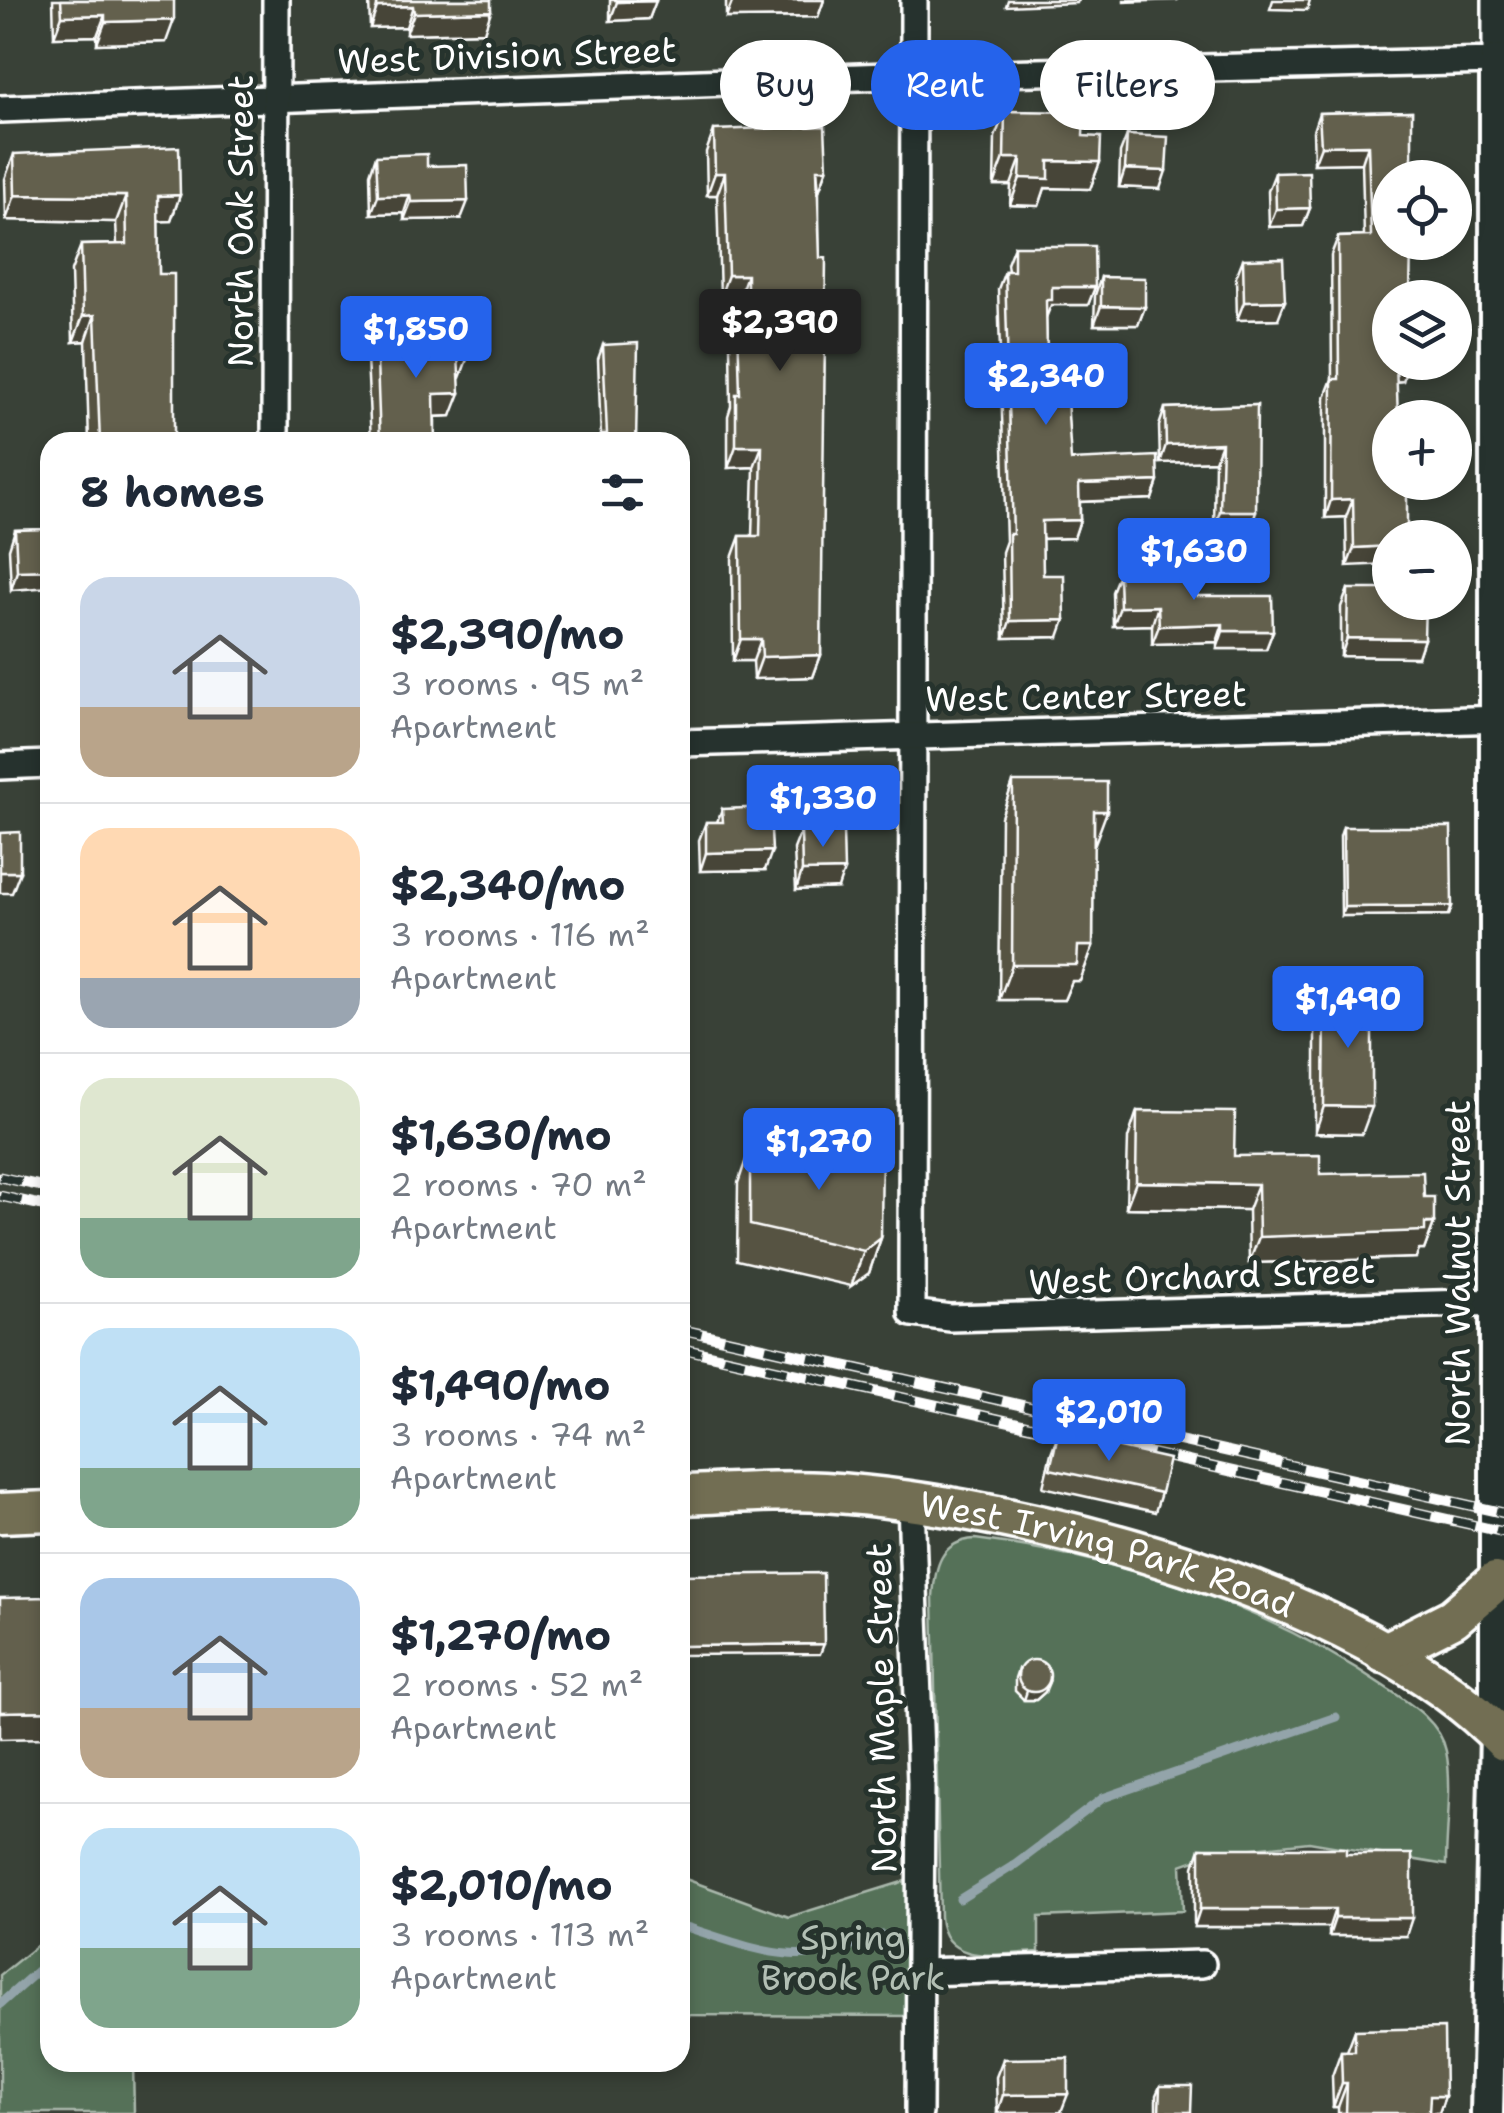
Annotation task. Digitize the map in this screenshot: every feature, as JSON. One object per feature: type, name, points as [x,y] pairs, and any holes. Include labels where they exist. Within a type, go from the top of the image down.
[{"type":"main road","name":"West Irving Park Road","points":[[690,1496],[822,1492],[911,1502],[1033,1524],[1166,1559],[1341,1628],[1454,1695],[1500,1737]]},
{"type":"main road","points":[[0,1512],[40,1511]]},
{"type":"main road","points":[[1384,1652],[1453,1618],[1495,1582]]},
{"type":"street","name":"North Oak Street","points":[[275,432],[276,0]]},
{"type":"street","points":[[914,0],[914,40]]},
{"type":"street","name":"North Walnut Street","points":[[1487,2113],[1496,1945],[1500,1737],[1495,1582],[1499,1303],[1500,60],[1496,0]]},
{"type":"street","name":"West Division Street","points":[[1020,73],[1500,60]]},
{"type":"street","name":"West Division Street","points":[[0,109],[871,77]]},
{"type":"street","points":[[914,130],[916,735]]},
{"type":"street","name":"West Center Street","points":[[690,743],[1499,720]]},
{"type":"street","name":"West Orchard Street","points":[[916,735],[912,1313],[950,1318],[1499,1303]]},
{"type":"street","points":[[0,766],[40,764]]},
{"type":"street","name":"North Maple Street","points":[[911,1502],[921,1783],[919,2113]]},
{"type":"street","points":[[920,1972],[1202,1964]]},
{"type":"green space","points":[[975,1539],[1083,1558],[1189,1589],[1291,1632],[1404,1700],[1430,1722],[1446,1751],[1446,1865],[1309,1842],[1218,1852],[1181,1865],[1183,1911],[1039,1917],[1039,1952],[978,1954],[952,1944],[940,1917],[933,1597],[935,1576],[947,1550]]},
{"type":"green space","name":"Spring Brook Park","points":[[915,1878],[914,2016],[690,2015],[690,1881],[789,1917]]},
{"type":"green space","points":[[40,1943],[40,2072],[133,2072],[134,2113],[0,2113],[0,1975]]},
{"type":"building","points":[[61,0],[174,0],[174,20],[105,22],[105,15],[62,16]]},
{"type":"building","points":[[377,0],[491,0],[491,11],[414,13],[413,6],[377,7]]},
{"type":"building","points":[[1020,111],[1040,111],[1040,130],[1083,130],[1083,136],[1101,137],[1100,162],[1049,161],[1049,179],[1020,178],[1021,158],[1004,158],[1005,130],[1020,130]]},
{"type":"building","points":[[1412,111],[1412,160],[1372,160],[1372,260],[1411,260],[1410,280],[1372,280],[1372,380],[1397,380],[1397,400],[1372,400],[1372,500],[1407,500],[1407,520],[1372,520],[1372,547],[1354,548],[1353,499],[1331,500],[1332,379],[1339,379],[1338,237],[1371,236],[1368,145],[1321,146],[1319,113]]},
{"type":"building","points":[[714,130],[825,130],[827,169],[817,169],[820,258],[826,258],[821,655],[762,657],[761,639],[741,639],[740,536],[760,536],[762,446],[736,446],[736,394],[740,394],[738,324],[747,323],[747,275],[728,275],[725,173],[715,173]]},
{"type":"building","points":[[1127,135],[1168,137],[1166,171],[1125,169]]},
{"type":"building","points":[[179,147],[180,195],[158,196],[159,274],[174,274],[174,432],[100,432],[95,315],[83,316],[81,245],[127,244],[126,196],[15,195],[14,154]]},
{"type":"building","points":[[427,154],[427,166],[467,165],[468,201],[411,202],[410,195],[378,196],[376,156]]},
{"type":"building","points":[[1309,172],[1310,208],[1276,209],[1275,173]]},
{"type":"building","points":[[1014,246],[1094,246],[1095,287],[1052,287],[1052,300],[1046,300],[1047,353],[1064,353],[1071,460],[1157,456],[1158,481],[1079,484],[1080,520],[1042,521],[1043,575],[1064,575],[1065,620],[1010,621],[1009,534],[1013,534],[1005,271],[1014,271]]},
{"type":"building","points":[[1283,258],[1285,301],[1244,302],[1243,259]]},
{"type":"building","points":[[1101,277],[1145,278],[1145,307],[1101,306]]},
{"type":"building","points":[[468,331],[469,354],[458,355],[460,393],[434,394],[435,432],[380,432],[376,333]]},
{"type":"building","points":[[638,343],[636,432],[607,432],[603,345]]},
{"type":"building","points":[[1257,405],[1256,511],[1220,511],[1222,443],[1166,445],[1165,408]]},
{"type":"building","points":[[40,529],[40,570],[17,571],[15,530]]},
{"type":"building","points":[[1197,572],[1197,596],[1272,596],[1273,631],[1223,631],[1223,624],[1159,626],[1158,606],[1120,607],[1119,574]]},
{"type":"building","points":[[1348,589],[1372,589],[1372,620],[1425,620],[1424,639],[1347,638]]},
{"type":"building","points":[[1013,782],[1107,782],[1107,811],[1094,811],[1093,946],[1078,946],[1077,965],[1012,965]]},
{"type":"building","points":[[770,807],[772,851],[706,853],[706,822],[723,822],[722,809]]},
{"type":"building","points":[[1343,827],[1451,827],[1452,906],[1344,907]]},
{"type":"building","points":[[843,829],[844,870],[802,871],[801,831]]},
{"type":"building","points":[[20,832],[20,872],[0,872],[0,833]]},
{"type":"building","points":[[1325,994],[1372,995],[1372,1107],[1324,1106]]},
{"type":"building","points":[[1137,1111],[1235,1112],[1234,1156],[1320,1155],[1320,1174],[1423,1172],[1424,1197],[1434,1197],[1434,1223],[1425,1223],[1425,1231],[1259,1237],[1258,1184],[1136,1182]]},
{"type":"building","points":[[882,1144],[881,1238],[864,1251],[750,1225],[750,1148]]},
{"type":"building","points":[[1058,1434],[1169,1459],[1161,1493],[1050,1469]]},
{"type":"building","points":[[823,1573],[824,1644],[690,1646],[690,1575]]},
{"type":"building","points":[[40,1597],[40,1711],[0,1712],[0,1598]]},
{"type":"building","points":[[1034,1660],[1045,1665],[1050,1676],[1045,1687],[1034,1692],[1023,1687],[1018,1676],[1023,1665]]},
{"type":"building","points":[[1200,1848],[1346,1848],[1346,1854],[1412,1854],[1412,1918],[1335,1918],[1335,1909],[1200,1909]]},
{"type":"building","points":[[1444,2028],[1445,2096],[1430,2096],[1429,2113],[1346,2113],[1347,2083],[1342,2083],[1341,2051],[1355,2051],[1355,2030]]},
{"type":"building","points":[[1068,2058],[1068,2094],[1003,2095],[1003,2059]]},
{"type":"building","points":[[1160,2086],[1192,2086],[1191,2112],[1159,2112]]},
{"type":"waterway","points":[[960,1899],[1016,1864],[1103,1798],[1336,1717]]},
{"type":"waterway","points":[[690,1928],[758,1949],[803,1955],[853,1946],[882,1935]]},
{"type":"waterway","points":[[0,2004],[40,1969]]},
{"type":"railway","points":[[0,1177],[40,1186]]},
{"type":"railway","points":[[0,1196],[40,1205]]},
{"type":"railway","points":[[690,1331],[1504,1513]]},
{"type":"railway","points":[[690,1350],[1504,1532]]}]
